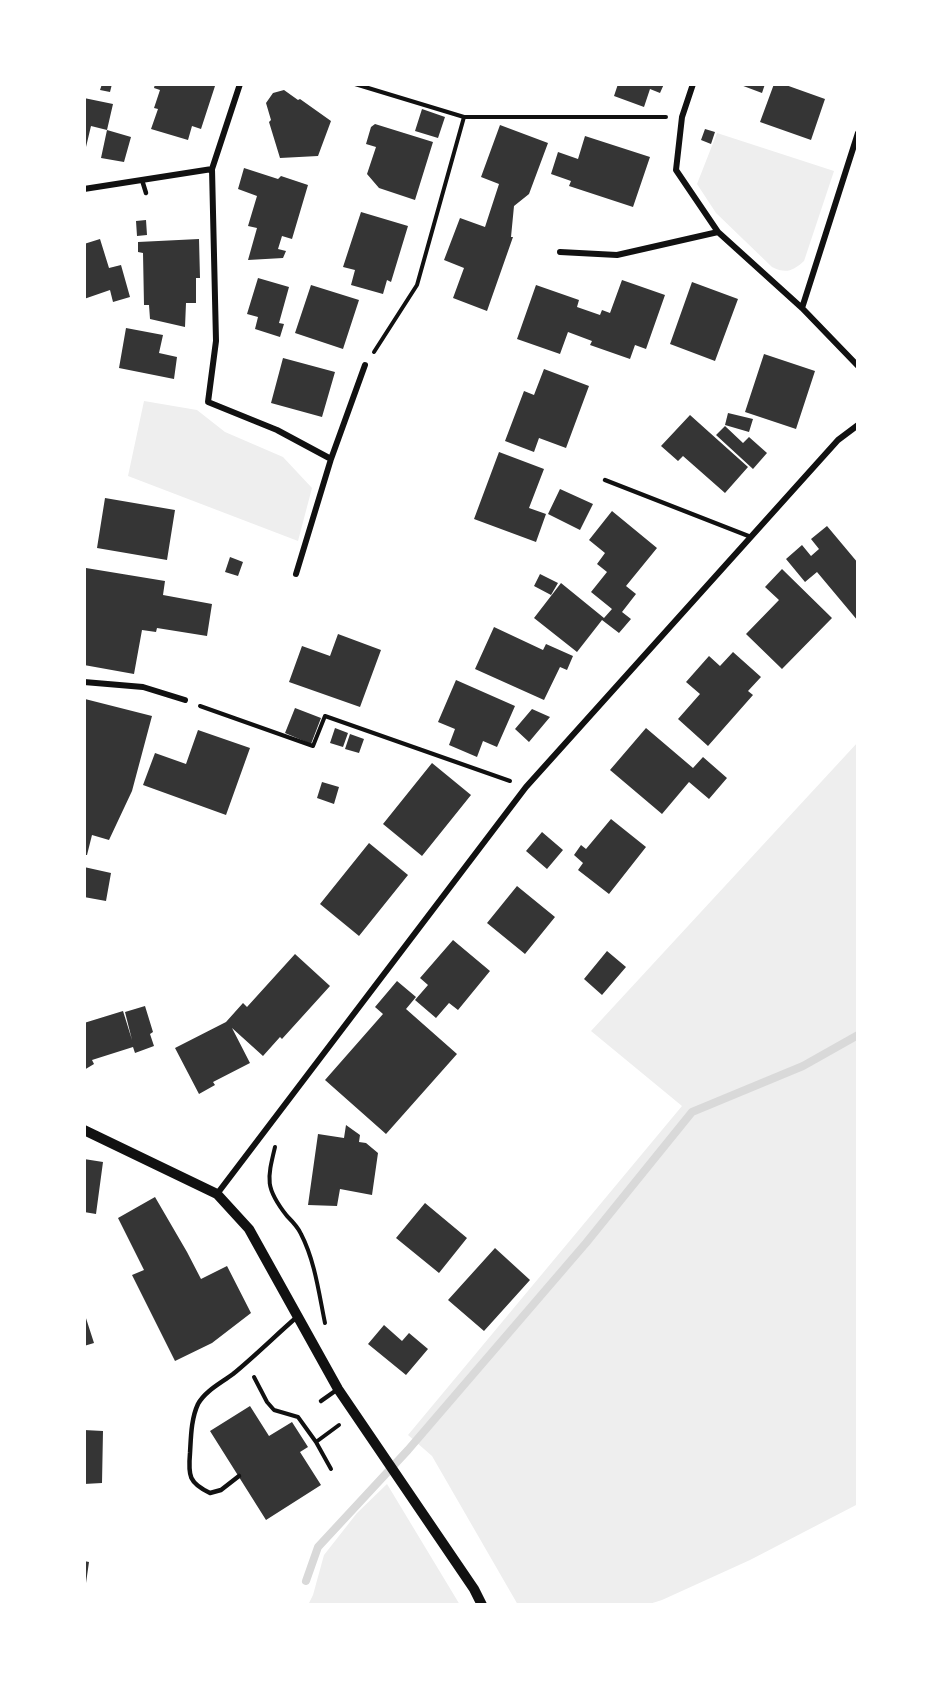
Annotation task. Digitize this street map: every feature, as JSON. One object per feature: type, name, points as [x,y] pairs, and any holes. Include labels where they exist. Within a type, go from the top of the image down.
[{"type":"street","points":[[240,84],[212,169],[216,341],[208,402],[277,430],[332,459]]},
{"type":"street","points":[[693,84],[682,117],[675,170],[718,232],[802,308],[858,366]]},
{"type":"street","points":[[802,308],[858,133]]},
{"type":"street","points":[[84,189],[212,169]]},
{"type":"street","points":[[560,252],[616,255],[718,232]]},
{"type":"street","points":[[296,574],[332,459],[365,365]]},
{"type":"street","points":[[217,1194],[526,787],[838,440],[858,425]]},
{"type":"street","points":[[84,682],[143,687],[185,700]]},
{"type":"street","points":[[84,1130],[217,1194],[249,1229],[338,1389],[406,1487],[474,1589],[482,1605]]},
{"type":"lane","points":[[142,180],[146,193]]},
{"type":"lane","points":[[605,480],[751,537]]},
{"type":"lane","points":[[239,1476],[221,1490],[210,1493],[198,1488],[190,1479],[191,1431],[194,1413],[200,1401],[298,1316]]},
{"type":"lane","points":[[321,1401],[338,1389]]},
{"type":"lane","points":[[184,1431],[191,1431]]},
{"type":"path","points":[[355,84],[464,117],[682,117]]},
{"type":"path","points":[[365,365],[417,285],[464,117]]},
{"type":"path","points":[[185,700],[313,746],[325,716],[526,787]]},
{"type":"path","points":[[275,1145],[268,1175],[269,1186],[276,1202],[301,1233],[315,1272],[326,1326]]},
{"type":"path","points":[[246,1362],[267,1402],[274,1410],[298,1417],[331,1469]]},
{"type":"shaded area","points":[[717,133],[834,171],[804,261],[796,267],[785,271],[772,267],[716,213],[697,184]]},
{"type":"shaded area","points":[[144,401],[197,410],[225,432],[283,457],[312,488],[298,541],[128,476]]},
{"type":"shaded area","points":[[858,742],[858,1504],[750,1560],[646,1605],[518,1605],[432,1456],[408,1435],[682,1106],[591,1031]]},
{"type":"shaded area","points":[[387,1484],[460,1605],[308,1605],[324,1555],[357,1513]]},
{"type":"building","points":[[102,84],[112,84],[110,92],[100,90]]},
{"type":"building","points":[[155,84],[215,86],[201,129],[192,126],[188,140],[151,129],[158,109],[154,108],[160,90],[154,88]]},
{"type":"building","points":[[618,84],[664,84],[660,93],[650,89],[644,107],[614,96]]},
{"type":"building","points":[[738,84],[765,84],[762,93]]},
{"type":"building","points":[[774,84],[783,84],[825,99],[811,140],[760,122]]},
{"type":"building","points":[[284,90],[331,121],[318,156],[280,158],[266,103],[273,93]]},
{"type":"building","points":[[84,98],[113,104],[107,130],[91,126],[86,147],[84,146]]},
{"type":"building","points":[[422,109],[445,117],[438,138],[415,131]]},
{"type":"building","points":[[375,124],[433,142],[415,200],[379,188],[367,174],[376,147],[366,144],[371,127]]},
{"type":"building","points":[[500,125],[548,143],[529,194],[514,206],[511,237],[513,237],[487,311],[453,298],[464,268],[444,260],[460,218],[485,227],[499,184],[481,177]]},
{"type":"building","points":[[705,129],[715,132],[711,144],[701,140]]},
{"type":"building","points":[[107,130],[131,137],[124,162],[101,158]]},
{"type":"building","points":[[585,136],[650,157],[633,207],[569,186],[571,181],[551,174],[558,152],[578,159]]},
{"type":"building","points":[[244,168],[278,179],[281,176],[308,185],[292,239],[282,236],[278,249],[286,251],[283,258],[248,260],[257,228],[248,226],[257,196],[238,189]]},
{"type":"building","points":[[361,212],[408,226],[391,282],[387,280],[383,294],[351,285],[355,270],[343,267]]},
{"type":"building","points":[[146,220],[147,235],[137,236],[136,221]]},
{"type":"building","points":[[100,239],[109,268],[121,265],[130,297],[113,302],[110,290],[84,299],[84,244]]},
{"type":"building","points":[[199,239],[200,278],[196,278],[196,303],[186,303],[185,327],[150,319],[149,305],[144,305],[143,253],[138,252],[138,242]]},
{"type":"building","points":[[258,278],[289,287],[279,323],[284,324],[280,337],[255,329],[258,317],[247,314]]},
{"type":"building","points":[[622,280],[665,295],[646,349],[635,345],[630,359],[590,345],[592,341],[568,332],[560,354],[517,339],[536,285],[579,300],[577,307],[600,315],[602,310],[610,313]]},
{"type":"building","points":[[692,282],[738,299],[715,361],[670,344]]},
{"type":"building","points":[[311,285],[359,300],[343,349],[295,333]]},
{"type":"building","points":[[126,328],[163,335],[159,353],[177,357],[174,379],[119,368]]},
{"type":"building","points":[[764,354],[815,371],[796,429],[745,412]]},
{"type":"building","points":[[283,358],[335,372],[322,417],[271,403]]},
{"type":"building","points":[[544,369],[589,386],[566,448],[539,438],[534,452],[505,441],[524,391],[534,395]]},
{"type":"building","points":[[728,413],[753,419],[749,432],[725,425]]},
{"type":"building","points":[[690,415],[748,467],[725,493],[683,456],[678,461],[661,446]]},
{"type":"building","points":[[725,426],[743,443],[749,437],[767,453],[753,469],[716,435]]},
{"type":"building","points":[[499,452],[544,469],[529,508],[546,514],[536,542],[474,519]]},
{"type":"building","points":[[560,489],[593,504],[580,530],[548,514]]},
{"type":"building","points":[[105,498],[175,510],[167,560],[97,548]]},
{"type":"building","points":[[612,511],[657,548],[626,586],[636,594],[622,612],[631,619],[619,633],[602,620],[577,652],[534,618],[561,583],[604,618],[612,609],[591,592],[607,572],[597,564],[605,553],[589,540]]},
{"type":"building","points":[[827,526],[858,563],[856,576],[858,579],[858,621],[817,572],[805,582],[786,559],[802,545],[811,556],[819,549],[811,539]]},
{"type":"building","points":[[230,557],[243,562],[238,576],[225,572]]},
{"type":"building","points":[[86,568],[165,581],[163,595],[212,604],[207,636],[157,628],[156,632],[142,630],[134,674],[84,665]]},
{"type":"building","points":[[782,569],[832,618],[782,669],[746,634],[779,600],[765,587]]},
{"type":"building","points":[[540,574],[558,583],[551,595],[534,586]]},
{"type":"building","points":[[494,627],[543,650],[546,644],[573,656],[567,670],[560,667],[544,700],[475,669]]},
{"type":"building","points":[[338,634],[381,650],[360,707],[289,682],[302,646],[330,656]]},
{"type":"building","points":[[733,652],[761,677],[748,691],[753,695],[708,746],[678,719],[700,694],[686,682],[709,656],[720,666]]},
{"type":"building","points":[[456,680],[515,706],[497,747],[483,741],[477,757],[449,745],[455,729],[438,722]]},
{"type":"building","points":[[85,699],[152,716],[132,791],[109,840],[92,835],[87,855],[84,855]]},
{"type":"building","points":[[295,708],[321,718],[311,744],[285,733]]},
{"type":"building","points":[[532,709],[550,717],[529,742],[515,729]]},
{"type":"building","points":[[335,728],[348,733],[343,747],[330,743]]},
{"type":"building","points":[[646,728],[693,768],[703,757],[727,778],[709,799],[689,782],[662,814],[610,770]]},
{"type":"building","points":[[198,730],[250,748],[226,815],[143,785],[155,753],[186,764]]},
{"type":"building","points":[[350,734],[364,739],[359,753],[345,749]]},
{"type":"building","points":[[432,763],[471,795],[422,856],[383,824]]},
{"type":"building","points":[[322,782],[339,787],[334,804],[317,798]]},
{"type":"building","points":[[611,819],[646,847],[609,894],[578,870],[583,863],[574,855],[581,845],[586,849]]},
{"type":"building","points":[[542,832],[563,850],[547,869],[526,851]]},
{"type":"building","points":[[369,843],[408,875],[359,936],[320,904]]},
{"type":"building","points":[[84,867],[111,873],[106,901],[84,897]]},
{"type":"building","points":[[517,886],[555,917],[525,954],[487,923]]},
{"type":"building","points":[[453,940],[490,971],[458,1010],[449,1003],[436,1018],[415,1000],[428,985],[420,978]]},
{"type":"building","points":[[607,951],[626,967],[602,995],[584,979]]},
{"type":"building","points":[[295,954],[330,986],[282,1039],[280,1037],[263,1056],[232,1028],[250,1063],[213,1082],[215,1085],[199,1094],[175,1048],[226,1022],[243,1003],[247,1007]]},
{"type":"building","points":[[397,981],[416,997],[406,1009],[457,1054],[386,1134],[325,1080],[383,1014],[375,1007]]},
{"type":"building","points":[[145,1006],[153,1032],[150,1034],[154,1046],[135,1053],[133,1047],[92,1060],[94,1064],[84,1070],[84,1023],[123,1011],[132,1040],[125,1012]]},
{"type":"building","points":[[346,1125],[360,1135],[359,1142],[366,1143],[378,1153],[372,1195],[340,1189],[337,1206],[308,1205],[318,1134],[344,1138]]},
{"type":"building","points":[[84,1159],[103,1162],[96,1214],[84,1212]]},
{"type":"building","points":[[155,1197],[201,1279],[227,1266],[251,1313],[212,1343],[175,1361],[132,1275],[144,1270],[118,1218]]},
{"type":"building","points":[[425,1203],[467,1238],[439,1273],[396,1238]]},
{"type":"building","points":[[495,1248],[530,1280],[484,1331],[448,1300]]},
{"type":"building","points":[[84,1312],[94,1343],[84,1346]]},
{"type":"building","points":[[384,1325],[402,1341],[409,1333],[428,1349],[406,1375],[368,1344]]},
{"type":"building","points":[[250,1406],[269,1436],[292,1422],[308,1447],[300,1452],[321,1485],[266,1520],[210,1431]]},
{"type":"building","points":[[84,1430],[103,1431],[102,1483],[84,1484]]},
{"type":"building","points":[[84,1561],[89,1562],[85,1590],[84,1589]]},
{"type":"waterway","points":[[306,1581],[318,1547],[408,1450],[586,1243],[692,1112],[803,1066],[858,1035]]}]
